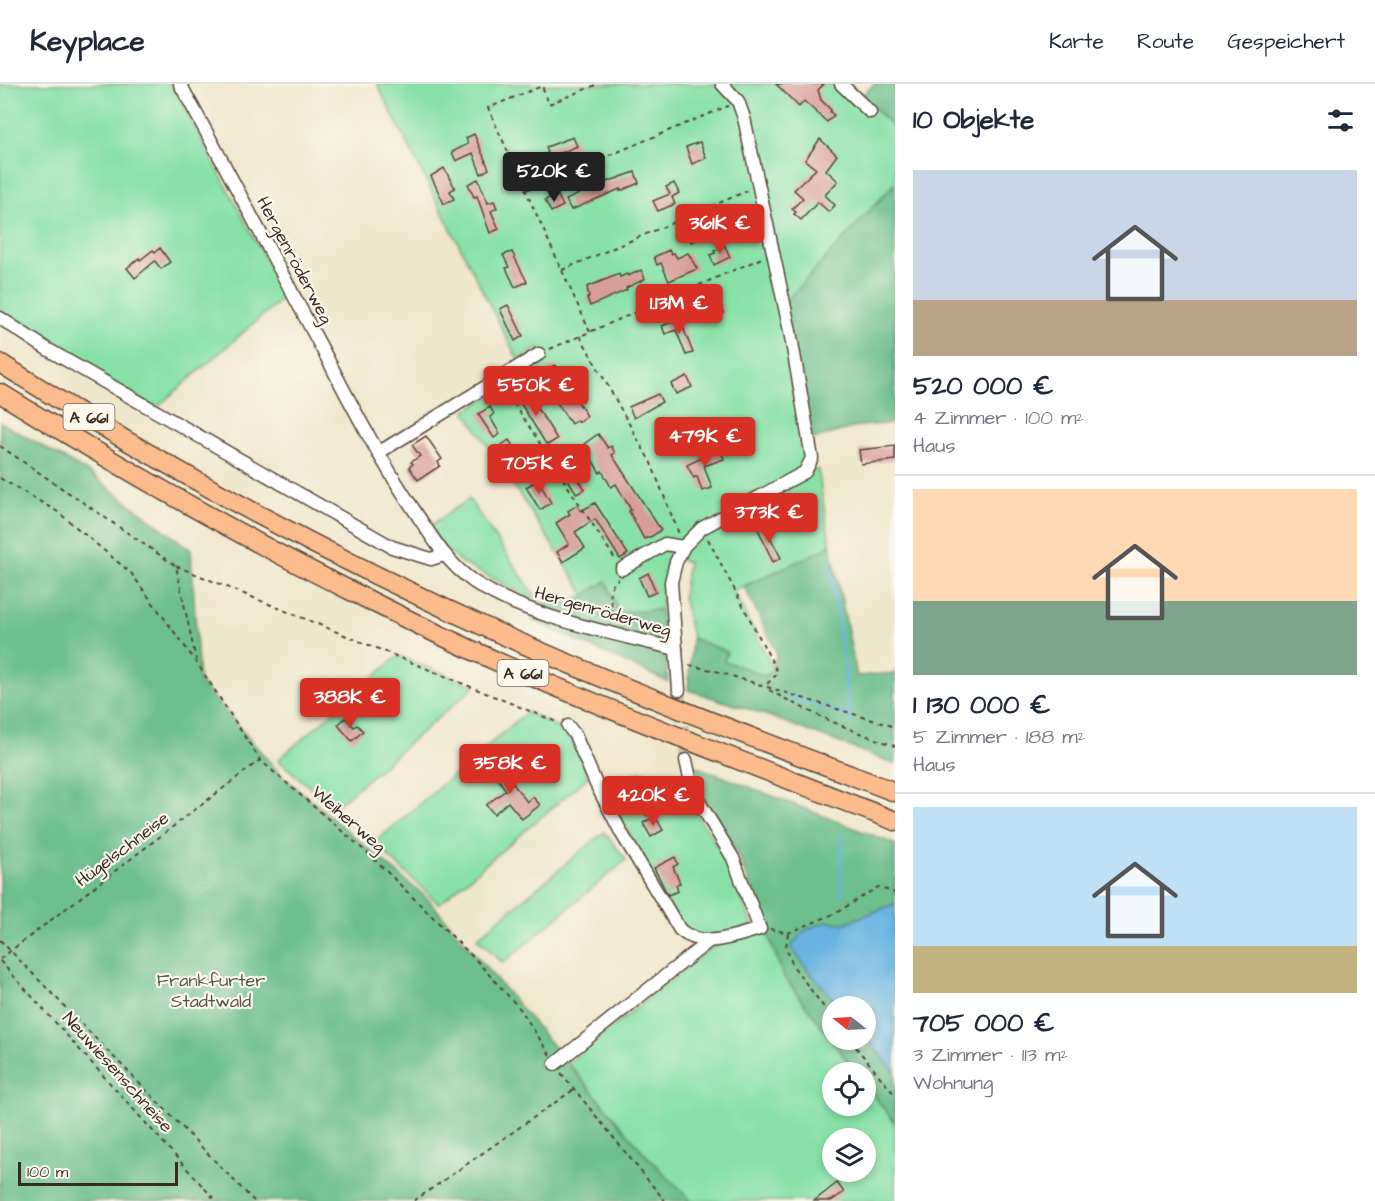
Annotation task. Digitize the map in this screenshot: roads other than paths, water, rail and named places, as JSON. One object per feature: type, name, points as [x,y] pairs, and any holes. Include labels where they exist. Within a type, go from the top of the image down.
[{"type":"highway","name":"A 661","points":[[0,363],[180,470],[305,539],[410,592],[507,637],[680,710],[895,792]]},
{"type":"highway","name":"A 661","points":[[0,393],[46,423],[166,493],[292,561],[446,638],[504,665],[669,733],[895,821]]},
{"type":"street","name":"Hergenröderweg","points":[[180,84],[378,453],[444,555],[473,581],[512,603],[676,649]]},
{"type":"street","points":[[679,690],[671,582],[683,547],[702,528],[805,472],[811,463],[790,331],[744,118],[738,101],[722,84]]},
{"type":"street","points":[[841,84],[870,112]]},
{"type":"street","points":[[0,318],[46,349],[392,547],[431,559],[444,555]]},
{"type":"street","points":[[378,453],[539,354]]},
{"type":"street","points":[[622,569],[665,544],[683,547]]},
{"type":"street","points":[[568,726],[575,735],[622,834],[680,930],[694,938],[709,941],[760,929],[733,858],[693,792],[686,760]]},
{"type":"street","points":[[555,1064],[709,941]]},
{"type":"water","points":[[895,904],[895,1072],[876,1050],[876,996],[830,996],[791,947],[804,931],[817,925],[828,922],[845,923]]},
{"type":"waterway","points":[[831,563],[851,721]]},
{"type":"waterway","points":[[789,697],[850,716]]},
{"type":"waterway","points":[[841,834],[841,896]]},
{"type":"tunnel","points":[[679,690],[686,760]]},
{"type":"park label","name":"Frankfurter Stadtwald","points":[[211,990]]}]
